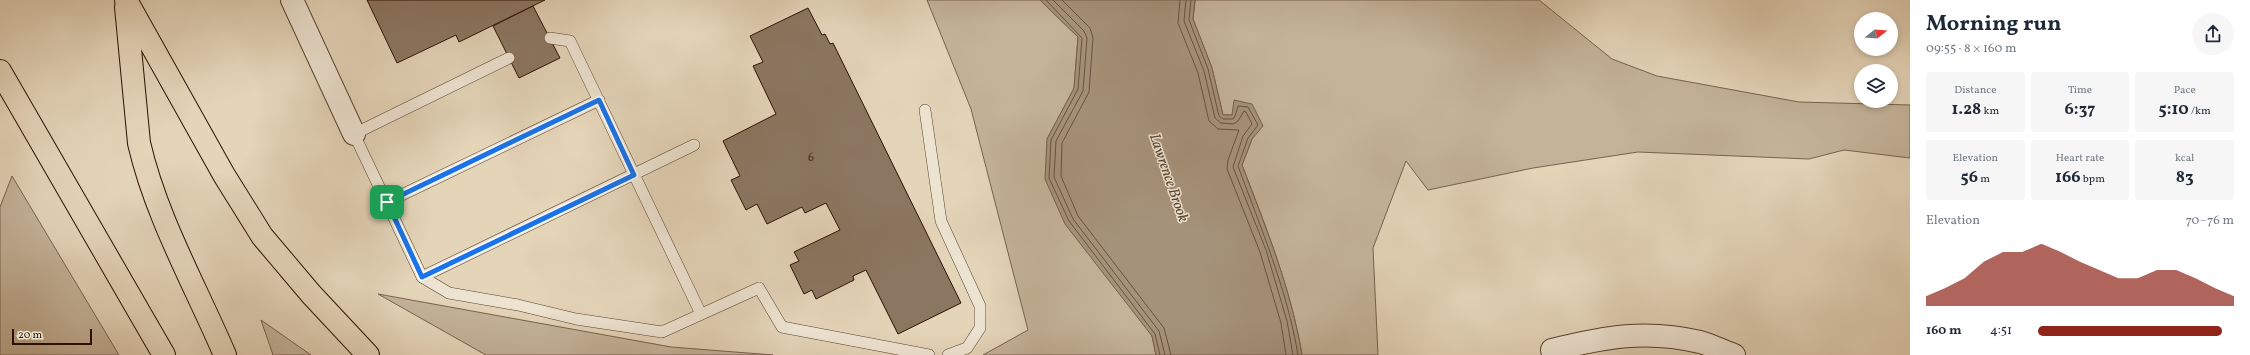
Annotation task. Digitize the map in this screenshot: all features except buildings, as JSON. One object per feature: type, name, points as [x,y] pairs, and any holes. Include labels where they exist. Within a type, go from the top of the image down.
[{"type":"highway","points":[[125,0],[139,143],[144,164],[165,221],[225,355]]},
{"type":"highway","points":[[125,0],[224,175],[262,236],[311,294],[368,355]]},
{"type":"highway","points":[[0,71],[164,355]]},
{"type":"street","points":[[292,0],[354,134]]},
{"type":"street","points":[[1552,350],[1604,338],[1649,334],[1700,342],[1734,355]]},
{"type":"lane","points":[[550,38],[570,41],[701,314]]},
{"type":"lane","points":[[509,58],[354,134],[422,277],[449,293],[518,305],[576,319],[662,332],[759,288],[782,327],[929,355]]},
{"type":"lane","points":[[387,202],[599,100]]},
{"type":"lane","points":[[925,110],[941,222],[980,306],[980,328],[967,348],[948,355]]},
{"type":"lane","points":[[422,277],[694,145]]},
{"type":"shaded area","points":[[927,0],[1040,0],[1078,37],[1074,89],[1047,139],[1152,336],[1156,355],[983,355],[1028,330],[971,109]]},
{"type":"shaded area","points":[[1195,0],[1539,0],[1612,59],[1657,76],[1799,102],[1854,103],[1854,108],[1898,108],[1898,105],[1910,105],[1910,158],[1844,150],[1809,159],[1638,152],[1533,168],[1428,190],[1406,161],[1373,248],[1378,355],[1302,355],[1285,282],[1242,165],[1252,139],[1232,115],[1223,115],[1212,68],[1193,19]]},
{"type":"shaded area","points":[[12,176],[119,355],[0,355],[0,207]]},
{"type":"shaded area","points":[[378,294],[671,347],[773,355],[486,355]]},
{"type":"shaded area","points":[[261,320],[311,355],[273,355]]},
{"type":"water","name":"Lawrence Brook","points":[[1040,0],[1195,0],[1193,19],[1212,68],[1223,115],[1232,115],[1234,100],[1252,104],[1263,126],[1252,139],[1242,165],[1285,282],[1302,355],[1156,355],[1152,336],[1065,224],[1045,179],[1047,139],[1074,88],[1078,37]]},
{"type":"route","points":[[599,100],[634,175],[422,277],[387,202],[599,100]]}]
